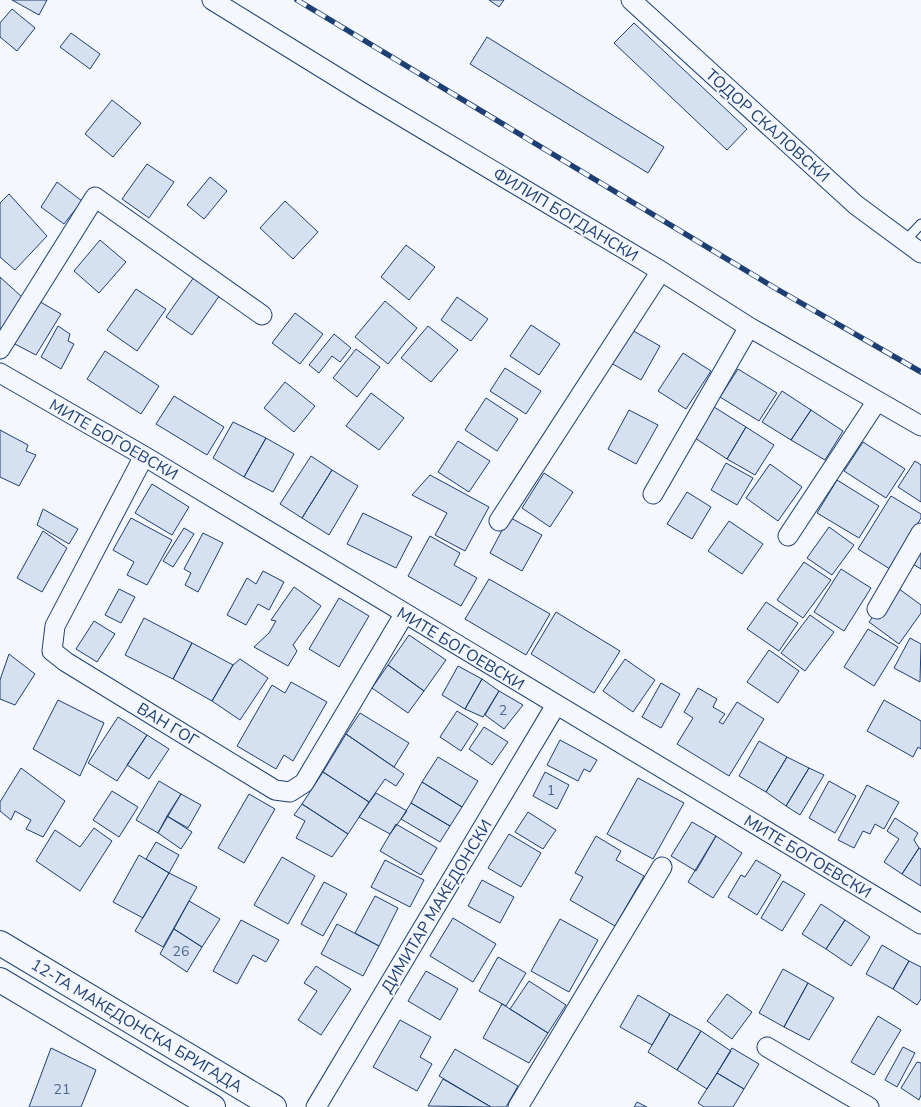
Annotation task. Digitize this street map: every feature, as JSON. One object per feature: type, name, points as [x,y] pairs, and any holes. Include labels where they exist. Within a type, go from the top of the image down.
[{"type":"street","name":"ФИЛИП БОГДАНСКИ","points":[[212,0],[366,95],[661,271],[750,327],[921,426]]},
{"type":"street","name":"ТОДОР СКАЛОВСКИ","points":[[634,1],[856,205],[921,252]]},
{"type":"street","points":[[0,349],[95,197],[262,314]]},
{"type":"street","points":[[499,521],[661,271]]},
{"type":"street","points":[[653,494],[750,327]]},
{"type":"street","name":"МИТЕ БОГОЕВСКИ","points":[[0,372],[144,456],[921,924]]},
{"type":"street","points":[[788,536],[877,401]]},
{"type":"street","name":"ВАН ГОГ","points":[[144,456],[55,626],[52,651],[66,662],[275,790],[290,792],[304,783],[405,613]]},
{"type":"street","points":[[877,609],[921,533]]},
{"type":"street","name":"ДИМИТАР МАКЕДОНСКИ","points":[[316,1107],[556,705]]},
{"type":"street","points":[[518,1107],[662,868]]},
{"type":"street","name":"12-ТА МАКЕДОНСКА БРИГАДА","points":[[0,943],[274,1107]]},
{"type":"street","name":"12-ТА МАКЕДОНСКА БРИГАДА","points":[[0,980],[214,1107]]},
{"type":"street","points":[[767,1047],[869,1107]]},
{"type":"lane","points":[[905,240],[921,224]]},
{"type":"building","points":[[12,0],[47,0],[39,15]]},
{"type":"building","points":[[489,0],[504,0],[499,7]]},
{"type":"building","points":[[12,9],[35,28],[17,51],[0,37],[0,23]]},
{"type":"building","points":[[634,23],[747,129],[727,150],[614,43]]},
{"type":"building","points":[[71,33],[100,54],[90,69],[60,47]]},
{"type":"building","points":[[487,37],[664,147],[648,173],[470,64]]},
{"type":"building","points":[[112,100],[141,123],[113,157],[85,134]]},
{"type":"building","points":[[147,164],[174,182],[149,218],[122,199]]},
{"type":"building","points":[[210,177],[227,191],[204,219],[187,205]]},
{"type":"building","points":[[57,182],[82,201],[64,224],[41,207]]},
{"type":"building","points":[[9,194],[47,236],[15,270],[0,257],[0,203]]},
{"type":"building","points":[[285,201],[318,232],[293,259],[260,228]]},
{"type":"building","points":[[100,240],[126,262],[99,293],[74,271]]},
{"type":"building","points":[[406,245],[435,267],[409,300],[381,277]]},
{"type":"building","points":[[0,277],[23,298],[0,332]]},
{"type":"building","points":[[194,277],[220,295],[192,335],[166,317]]},
{"type":"building","points":[[136,289],[166,309],[137,351],[107,330]]},
{"type":"building","points":[[457,297],[488,319],[471,341],[441,320]]},
{"type":"building","points":[[37,300],[61,314],[36,355],[11,342]]},
{"type":"building","points":[[385,301],[417,328],[388,364],[355,337]]},
{"type":"building","points":[[295,313],[323,334],[300,364],[272,343]]},
{"type":"building","points":[[531,325],[560,344],[539,375],[510,356]]},
{"type":"building","points":[[58,326],[70,334],[68,341],[74,344],[61,369],[41,357]]},
{"type":"building","points":[[428,326],[458,350],[431,382],[401,358]]},
{"type":"building","points":[[630,329],[660,346],[641,380],[611,363]]},
{"type":"building","points":[[334,334],[351,348],[340,362],[332,356],[319,373],[309,365]]},
{"type":"building","points":[[356,349],[380,367],[357,397],[333,378]]},
{"type":"building","points":[[105,351],[159,386],[141,414],[87,379]]},
{"type":"building","points":[[683,353],[711,371],[686,409],[658,391]]},
{"type":"building","points":[[505,368],[541,391],[526,414],[490,391]]},
{"type":"building","points":[[738,369],[777,393],[759,421],[720,397]]},
{"type":"building","points":[[285,382],[315,406],[294,432],[264,408]]},
{"type":"building","points":[[782,391],[811,410],[791,440],[762,422]]},
{"type":"building","points":[[371,393],[404,418],[379,450],[346,426]]},
{"type":"building","points":[[174,396],[224,427],[207,455],[156,424]]},
{"type":"building","points":[[486,398],[518,419],[497,451],[465,430]]},
{"type":"building","points":[[714,407],[746,427],[727,459],[695,438]]},
{"type":"building","points":[[629,410],[658,425],[636,464],[608,449]]},
{"type":"building","points":[[811,410],[843,431],[825,460],[791,440]]},
{"type":"building","points":[[233,422],[266,438],[244,477],[213,458]]},
{"type":"building","points":[[746,427],[774,445],[755,475],[727,459]]},
{"type":"building","points":[[0,430],[28,445],[26,451],[36,455],[19,486],[0,477]]},
{"type":"building","points":[[266,438],[294,454],[273,492],[244,477]]},
{"type":"building","points":[[458,441],[490,461],[469,492],[438,472]]},
{"type":"building","points":[[863,442],[905,469],[886,498],[844,471]]},
{"type":"building","points":[[311,456],[332,470],[302,518],[280,504]]},
{"type":"building","points":[[915,461],[921,465],[921,502],[898,487]]},
{"type":"building","points":[[726,463],[753,478],[737,505],[711,490]]},
{"type":"building","points":[[770,464],[802,487],[778,521],[746,498]]},
{"type":"building","points":[[332,470],[358,486],[329,535],[302,518]]},
{"type":"building","points":[[544,473],[573,492],[550,527],[522,508]]},
{"type":"building","points":[[430,475],[489,507],[465,551],[435,535],[447,513],[412,495]]},
{"type":"building","points":[[837,480],[879,506],[859,538],[817,513]]},
{"type":"building","points":[[152,484],[189,507],[172,535],[135,513]]},
{"type":"building","points":[[687,492],[711,507],[692,539],[667,524]]},
{"type":"building","points":[[891,496],[921,514],[921,518],[890,569],[858,549]]},
{"type":"building","points":[[43,509],[78,529],[69,544],[37,525]]},
{"type":"building","points":[[363,513],[412,537],[396,568],[347,544]]},
{"type":"building","points":[[509,517],[542,535],[522,571],[490,553]]},
{"type":"building","points":[[131,518],[172,540],[147,585],[127,575],[134,562],[113,550]]},
{"type":"building","points":[[729,521],[763,544],[742,574],[708,551]]},
{"type":"building","points":[[829,527],[854,545],[832,575],[807,558]]},
{"type":"building","points":[[184,528],[194,534],[173,567],[163,561]]},
{"type":"building","points":[[43,531],[67,548],[42,592],[17,578]]},
{"type":"building","points":[[203,533],[223,543],[198,592],[185,585],[191,573],[184,569]]},
{"type":"building","points":[[430,536],[460,553],[454,565],[477,578],[461,606],[408,576]]},
{"type":"building","points":[[921,544],[921,569],[910,562]]},
{"type":"building","points":[[804,562],[831,580],[803,618],[777,600]]},
{"type":"building","points":[[841,569],[871,588],[844,631],[814,612]]},
{"type":"building","points":[[263,571],[284,582],[269,610],[258,604],[246,625],[227,615],[247,578],[256,584]]},
{"type":"building","points":[[489,579],[550,614],[526,655],[465,619]]},
{"type":"building","points":[[895,586],[921,605],[921,613],[899,644],[869,622]]},
{"type":"building","points":[[294,587],[321,606],[293,645],[297,651],[288,666],[254,647],[269,633],[276,621],[271,620]]},
{"type":"building","points":[[119,589],[135,597],[121,623],[105,615]]},
{"type":"building","points":[[339,598],[369,616],[339,667],[309,649]]},
{"type":"building","points":[[766,602],[798,623],[779,651],[747,629]]},
{"type":"building","points":[[556,612],[620,651],[594,693],[531,654]]},
{"type":"building","points":[[810,615],[834,632],[805,671],[781,653]]},
{"type":"building","points":[[144,618],[192,643],[173,679],[125,655]]},
{"type":"building","points":[[94,621],[115,634],[97,662],[76,649]]},
{"type":"building","points":[[868,629],[898,647],[874,686],[844,667]]},
{"type":"building","points":[[409,635],[446,660],[424,691],[388,665]]},
{"type":"building","points":[[910,638],[921,644],[920,682],[894,668]]},
{"type":"building","points":[[192,643],[233,665],[212,701],[173,679]]},
{"type":"building","points":[[769,650],[799,671],[778,703],[747,682]]},
{"type":"building","points":[[9,654],[35,674],[15,705],[0,699],[0,680]]},
{"type":"building","points":[[240,659],[268,678],[240,720],[212,701],[233,665]]},
{"type":"building","points":[[625,659],[655,680],[633,712],[603,691]]},
{"type":"building","points":[[388,665],[424,691],[408,713],[372,688]]},
{"type":"building","points":[[458,666],[482,679],[465,709],[442,695]]},
{"type":"building","points":[[482,679],[499,691],[483,717],[465,709]]},
{"type":"building","points":[[291,682],[327,702],[293,761],[284,755],[276,769],[237,746],[272,685],[285,693]]},
{"type":"building","points":[[661,683],[680,694],[661,728],[642,717]]},
{"type":"building","points":[[698,688],[717,699],[713,707],[725,714],[719,722],[723,724],[737,702],[764,719],[729,776],[677,744],[693,718],[684,712]]},
{"type":"building","points":[[499,691],[523,705],[504,729],[485,715]]},
{"type":"building","points":[[58,700],[104,723],[80,776],[33,749]]},
{"type":"building","points":[[884,700],[921,721],[921,749],[918,747],[913,757],[867,731]]},
{"type":"building","points":[[457,711],[478,724],[461,751],[440,737]]},
{"type":"building","points":[[360,713],[409,743],[394,767],[346,734]]},
{"type":"building","points":[[118,717],[147,735],[117,781],[88,763]]},
{"type":"building","points":[[484,727],[508,742],[492,765],[469,749]]},
{"type":"building","points":[[346,734],[404,774],[396,786],[385,779],[369,802],[323,772]]},
{"type":"building","points":[[147,735],[169,749],[149,779],[127,765]]},
{"type":"building","points":[[560,740],[597,760],[590,772],[584,769],[578,781],[547,765]]},
{"type":"building","points":[[759,741],[787,757],[766,792],[739,776]]},
{"type":"building","points":[[438,757],[478,781],[462,807],[422,782]]},
{"type":"building","points":[[787,757],[809,768],[786,806],[766,792]]},
{"type":"building","points":[[21,768],[65,801],[43,837],[26,829],[31,820],[15,811],[11,820],[0,811],[0,802]]},
{"type":"building","points":[[809,768],[824,775],[800,815],[786,806]]},
{"type":"building","points":[[323,772],[369,802],[348,834],[302,804]]},
{"type":"building","points":[[545,772],[569,785],[557,809],[533,796]]},
{"type":"building","points":[[638,778],[684,803],[653,859],[607,834]]},
{"type":"building","points":[[159,781],[181,794],[158,833],[136,820]]},
{"type":"building","points":[[829,781],[856,796],[835,833],[809,818]]},
{"type":"building","points":[[422,782],[462,807],[450,826],[411,803]]},
{"type":"building","points":[[867,785],[899,802],[884,829],[875,824],[870,834],[863,831],[854,848],[838,840]]},
{"type":"building","points":[[112,791],[138,807],[119,837],[93,820]]},
{"type":"building","points":[[376,793],[407,811],[390,834],[359,817]]},
{"type":"building","points":[[181,794],[201,805],[188,828],[167,816]]},
{"type":"building","points":[[249,794],[275,809],[244,863],[218,848]]},
{"type":"building","points":[[411,803],[450,826],[440,842],[401,819]]},
{"type":"building","points":[[302,804],[348,834],[332,857],[296,838],[305,821],[294,815]]},
{"type":"building","points":[[528,812],[556,830],[543,849],[515,832]]},
{"type":"building","points":[[167,816],[192,832],[181,849],[158,833]]},
{"type":"building","points":[[895,818],[918,833],[914,840],[919,848],[902,874],[884,862],[899,839],[887,831]]},
{"type":"building","points":[[692,822],[716,836],[696,871],[671,856]]},
{"type":"building","points":[[396,824],[437,848],[421,875],[380,851]]},
{"type":"building","points":[[94,828],[112,841],[80,891],[36,861],[55,830],[80,847]]},
{"type":"building","points":[[509,834],[541,853],[521,887],[488,868]]},
{"type":"building","points":[[596,836],[621,851],[616,860],[644,876],[615,926],[570,900],[583,877],[575,873]]},
{"type":"building","points":[[716,836],[742,853],[713,898],[688,882]]},
{"type":"building","points":[[156,842],[179,855],[169,873],[146,859]]},
{"type":"building","points":[[919,848],[921,849],[921,886],[902,874]]},
{"type":"building","points":[[139,855],[169,873],[143,918],[113,902]]},
{"type":"building","points":[[282,857],[315,876],[288,924],[254,905]]},
{"type":"building","points":[[385,860],[424,880],[410,907],[371,887]]},
{"type":"building","points":[[756,860],[781,875],[757,915],[728,897],[741,875],[745,877]]},
{"type":"building","points":[[169,873],[197,887],[163,947],[135,931]]},
{"type":"building","points":[[482,880],[514,897],[500,923],[468,906]]},
{"type":"building","points":[[783,881],[805,894],[782,931],[761,918]]},
{"type":"building","points":[[324,882],[347,894],[323,936],[301,924]]},
{"type":"building","points":[[375,896],[398,908],[379,946],[355,933]]},
{"type":"building","points":[[189,901],[220,919],[202,947],[174,929]]},
{"type":"building","points":[[821,904],[845,920],[826,949],[802,934]]},
{"type":"building","points":[[453,918],[496,944],[473,982],[430,956]]},
{"type":"building","points":[[560,919],[598,940],[569,992],[531,971]]},
{"type":"building","points":[[241,920],[279,940],[266,962],[253,955],[237,984],[213,971]]},
{"type":"building","points":[[845,920],[870,937],[851,966],[826,949]]},
{"type":"building","points":[[337,924],[379,946],[363,976],[321,954]]},
{"type":"building","points":[[174,929],[202,947],[187,972],[160,954]]},
{"type":"building","points":[[882,945],[909,961],[893,989],[866,974]]},
{"type":"building","points":[[498,957],[526,973],[506,1006],[479,991]]},
{"type":"building","points":[[909,961],[921,967],[921,999],[917,1005],[893,989]]},
{"type":"building","points":[[316,966],[351,989],[321,1035],[298,1020],[317,991],[304,983]]},
{"type":"building","points":[[783,969],[808,983],[784,1027],[759,1013]]},
{"type":"building","points":[[426,971],[458,989],[440,1020],[408,1001]]},
{"type":"building","points":[[529,981],[566,1005],[548,1033],[510,1009]]},
{"type":"building","points":[[808,983],[834,998],[809,1040],[784,1027]]},
{"type":"building","points":[[727,994],[752,1012],[732,1039],[707,1021]]},
{"type":"building","points":[[638,995],[670,1014],[652,1045],[620,1027]]},
{"type":"building","points":[[502,1004],[548,1033],[529,1063],[483,1038]]},
{"type":"building","points":[[670,1014],[701,1031],[677,1070],[648,1052]]},
{"type":"building","points":[[878,1016],[901,1030],[874,1075],[851,1062]]},
{"type":"building","points":[[400,1020],[431,1037],[420,1057],[432,1064],[417,1091],[373,1067]]},
{"type":"building","points":[[701,1031],[731,1051],[707,1089],[677,1070]]},
{"type":"building","points":[[903,1047],[915,1053],[897,1087],[885,1080]]},
{"type":"building","points":[[51,1048],[96,1070],[81,1107],[29,1107]]},
{"type":"building","points":[[732,1048],[759,1064],[744,1089],[717,1073]]},
{"type":"building","points":[[455,1049],[518,1086],[506,1107],[491,1107],[439,1076]]},
{"type":"building","points":[[917,1062],[921,1063],[921,1095],[919,1100],[901,1088]]},
{"type":"building","points":[[717,1073],[744,1089],[733,1107],[704,1107],[698,1103]]},
{"type":"building","points":[[443,1079],[491,1107],[428,1106]]},
{"type":"building","points":[[637,1102],[647,1107],[634,1107]]},
{"type":"railway","points":[[297,0],[775,288],[921,372]]}]
